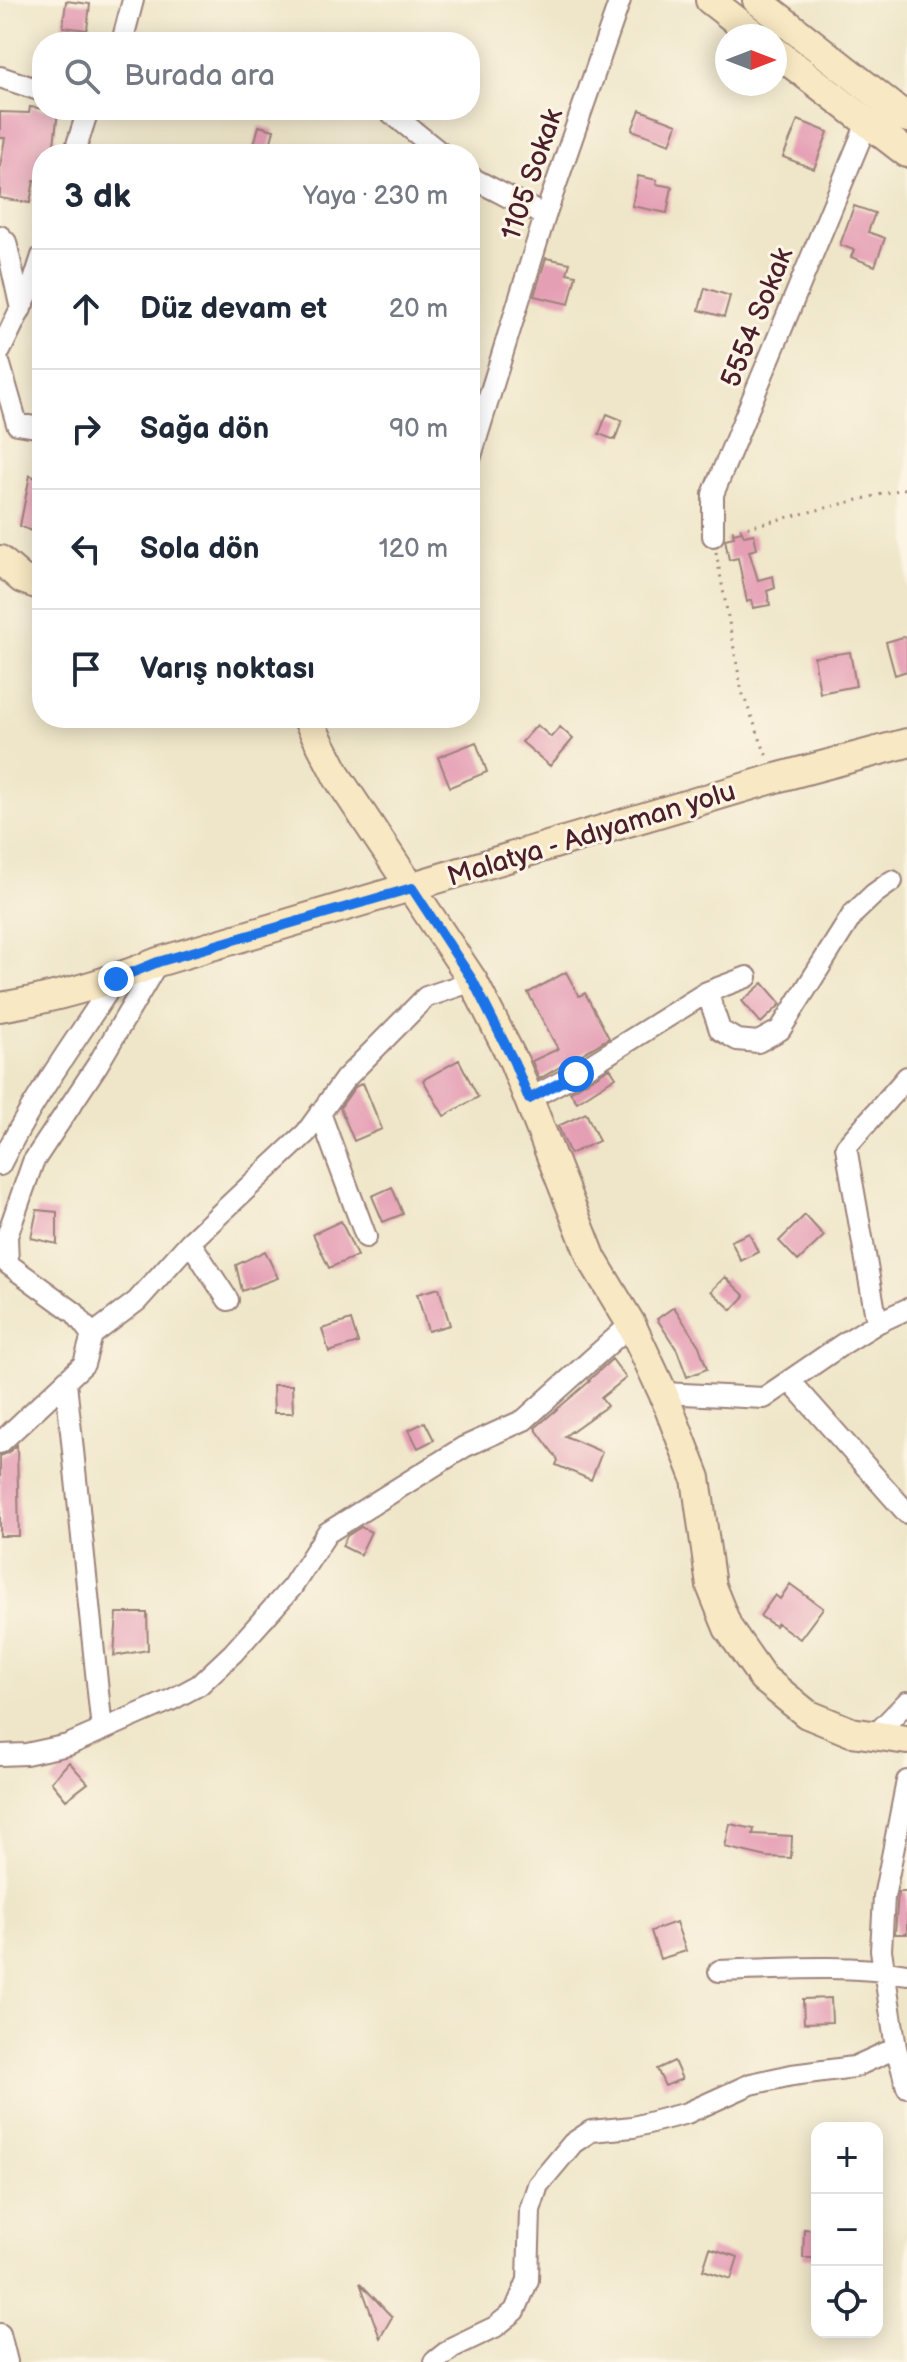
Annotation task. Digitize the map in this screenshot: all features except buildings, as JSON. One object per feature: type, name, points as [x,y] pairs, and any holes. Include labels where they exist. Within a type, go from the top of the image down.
[{"type":"main road","points":[[710,0],[741,24]]},
{"type":"main road","points":[[757,0],[907,118]]},
{"type":"main road","points":[[787,60],[907,153]]},
{"type":"main road","points":[[0,560],[22,579],[32,582]]},
{"type":"main road","points":[[312,728],[338,778],[473,981],[514,1062],[592,1259],[631,1324],[663,1393],[696,1478],[711,1586],[728,1628],[763,1678],[807,1714],[851,1732],[907,1740]]},
{"type":"main road","name":"Malatya - Adıyaman yolu","points":[[0,1007],[46,1000],[116,979],[158,962],[776,778],[907,743]]},
{"type":"street","points":[[125,32],[133,0]]},
{"type":"street","name":"1105 Sokak","points":[[480,427],[545,216],[620,0]]},
{"type":"street","points":[[0,77],[32,88]]},
{"type":"street","points":[[77,144],[85,120]]},
{"type":"street","points":[[400,120],[430,144]]},
{"type":"street","name":"5554 Sokak","points":[[713,536],[713,494],[867,123]]},
{"type":"street","points":[[480,182],[545,216]]},
{"type":"street","points":[[0,236],[6,242],[21,309]]},
{"type":"street","points":[[0,351],[32,285]]},
{"type":"street","points":[[0,365],[17,424],[32,426]]},
{"type":"street","points":[[707,992],[720,1030],[737,1040],[758,1042],[780,1030],[853,914],[892,881]]},
{"type":"street","points":[[92,1335],[75,1313],[8,1264],[7,1236],[33,1162],[98,1064],[158,962]]},
{"type":"street","points":[[529,1099],[576,1074],[707,992],[747,977]]},
{"type":"street","points":[[0,1165],[10,1144],[116,979]]},
{"type":"street","points":[[0,1443],[84,1364],[92,1335],[137,1301],[190,1242],[306,1133],[345,1079],[426,997],[473,981]]},
{"type":"street","points":[[877,1323],[846,1147],[907,1077]]},
{"type":"street","points":[[320,1113],[366,1237]]},
{"type":"street","points":[[190,1242],[228,1300]]},
{"type":"street","points":[[663,1393],[764,1398],[877,1323],[907,1309]]},
{"type":"street","points":[[0,1755],[26,1754],[68,1745],[199,1685],[233,1653],[292,1587],[327,1533],[464,1447],[524,1420],[631,1324]]},
{"type":"street","points":[[790,1381],[907,1513]]},
{"type":"street","points":[[66,1383],[102,1730]]},
{"type":"street","points":[[875,1735],[907,1702]]},
{"type":"street","points":[[907,1781],[898,1869],[884,1897],[881,1950],[907,2087]]},
{"type":"street","points":[[719,1971],[884,1970],[907,1974]]},
{"type":"street","points":[[434,2362],[453,2347],[495,2327],[515,2311],[528,2280],[530,2210],[538,2185],[573,2143],[591,2131],[633,2127],[687,2113],[751,2084],[901,2057]]},
{"type":"street","points":[[0,2334],[7,2362]]},
{"type":"path","points":[[776,778],[742,692],[713,536],[907,488]]},
{"type":"route","points":[[116,979],[158,962],[412,888],[473,981],[529,1099],[576,1074]]}]
